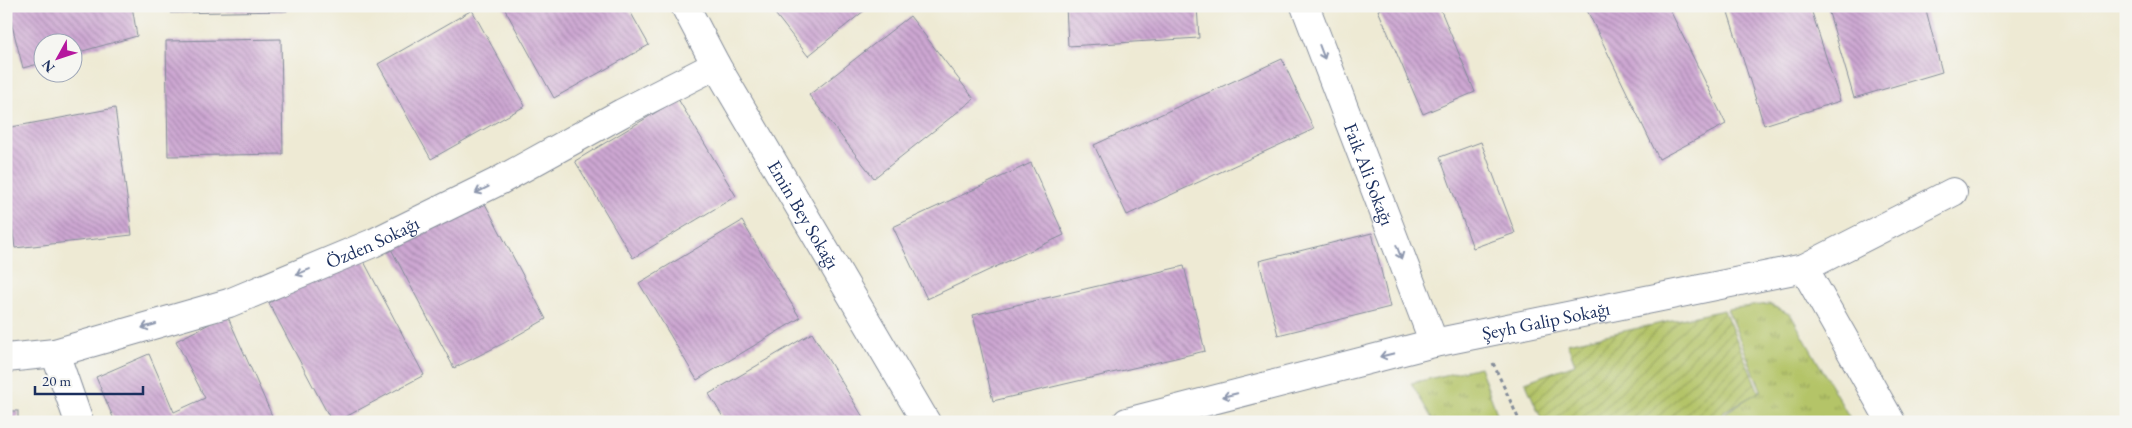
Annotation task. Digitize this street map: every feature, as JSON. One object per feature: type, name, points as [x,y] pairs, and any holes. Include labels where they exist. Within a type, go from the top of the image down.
[{"type":"street","name":"Emin Bey Sokağı","points":[[685,6],[716,65],[926,422]]},
{"type":"street","name":"Faik Ali Sokağı","points":[[1304,6],[1434,343]]},
{"type":"street","name":"Özden Sokağı","points":[[6,358],[55,353],[229,303],[372,243],[526,168],[622,113],[716,65]]},
{"type":"street","name":"Şeyh Galip Sokağı","points":[[1127,422],[1434,343],[1804,268],[1952,192]]},
{"type":"street","points":[[1804,268],[1891,422]]},
{"type":"street","points":[[55,353],[80,422]]},
{"type":"path","points":[[1492,362],[1520,422]]},
{"type":"green space","points":[[1769,304],[1791,315],[1852,422],[1723,422],[1725,413],[1761,390],[1727,309]]},
{"type":"green space","points":[[1724,310],[1759,392],[1723,412],[1720,422],[1543,422],[1525,382],[1575,364],[1567,343]]},
{"type":"green space","points":[[1480,367],[1500,422],[1434,422],[1411,383]]},
{"type":"building","points":[[7,6],[132,6],[137,36],[82,51],[82,32],[32,32],[32,66],[23,68]]},
{"type":"building","points":[[171,6],[287,6],[287,11],[171,13]]},
{"type":"building","points":[[503,6],[627,6],[649,45],[554,98]]},
{"type":"building","points":[[769,6],[870,6],[808,56]]},
{"type":"building","points":[[1066,6],[1197,6],[1199,38],[1068,46]]},
{"type":"building","points":[[1387,6],[1439,6],[1475,92],[1423,114],[1378,10]]},
{"type":"building","points":[[1585,6],[1668,6],[1726,124],[1659,159]]},
{"type":"building","points":[[1726,6],[1810,6],[1840,101],[1764,125]]},
{"type":"building","points":[[1827,6],[1925,6],[1942,72],[1854,98]]},
{"type":"building","points":[[472,10],[525,106],[431,159],[378,64]]},
{"type":"building","points":[[910,16],[974,99],[874,178],[809,95]]},
{"type":"building","points":[[281,39],[283,154],[168,156],[166,41]]},
{"type":"building","points":[[1282,59],[1314,129],[1127,215],[1094,145]]},
{"type":"building","points":[[678,99],[736,196],[633,258],[575,161]]},
{"type":"building","points":[[115,108],[132,235],[15,248],[6,182],[6,128]]},
{"type":"building","points":[[1481,142],[1515,233],[1473,248],[1440,157]]},
{"type":"building","points":[[1031,163],[1064,235],[927,299],[893,227]]},
{"type":"building","points":[[482,198],[546,319],[454,368],[390,247]]},
{"type":"building","points":[[742,221],[800,318],[697,380],[639,283]]},
{"type":"building","points":[[1372,233],[1390,307],[1278,335],[1259,261]]},
{"type":"building","points":[[360,254],[424,375],[336,422],[332,422],[269,303]]},
{"type":"building","points":[[1184,266],[1205,351],[993,401],[973,315]]},
{"type":"building","points":[[227,315],[274,420],[270,422],[115,422],[96,377],[149,354],[174,412],[205,398],[176,341]]},
{"type":"building","points":[[812,333],[866,422],[726,422],[709,394]]},
{"type":"building","points":[[6,411],[18,411],[18,422],[6,422]]}]
